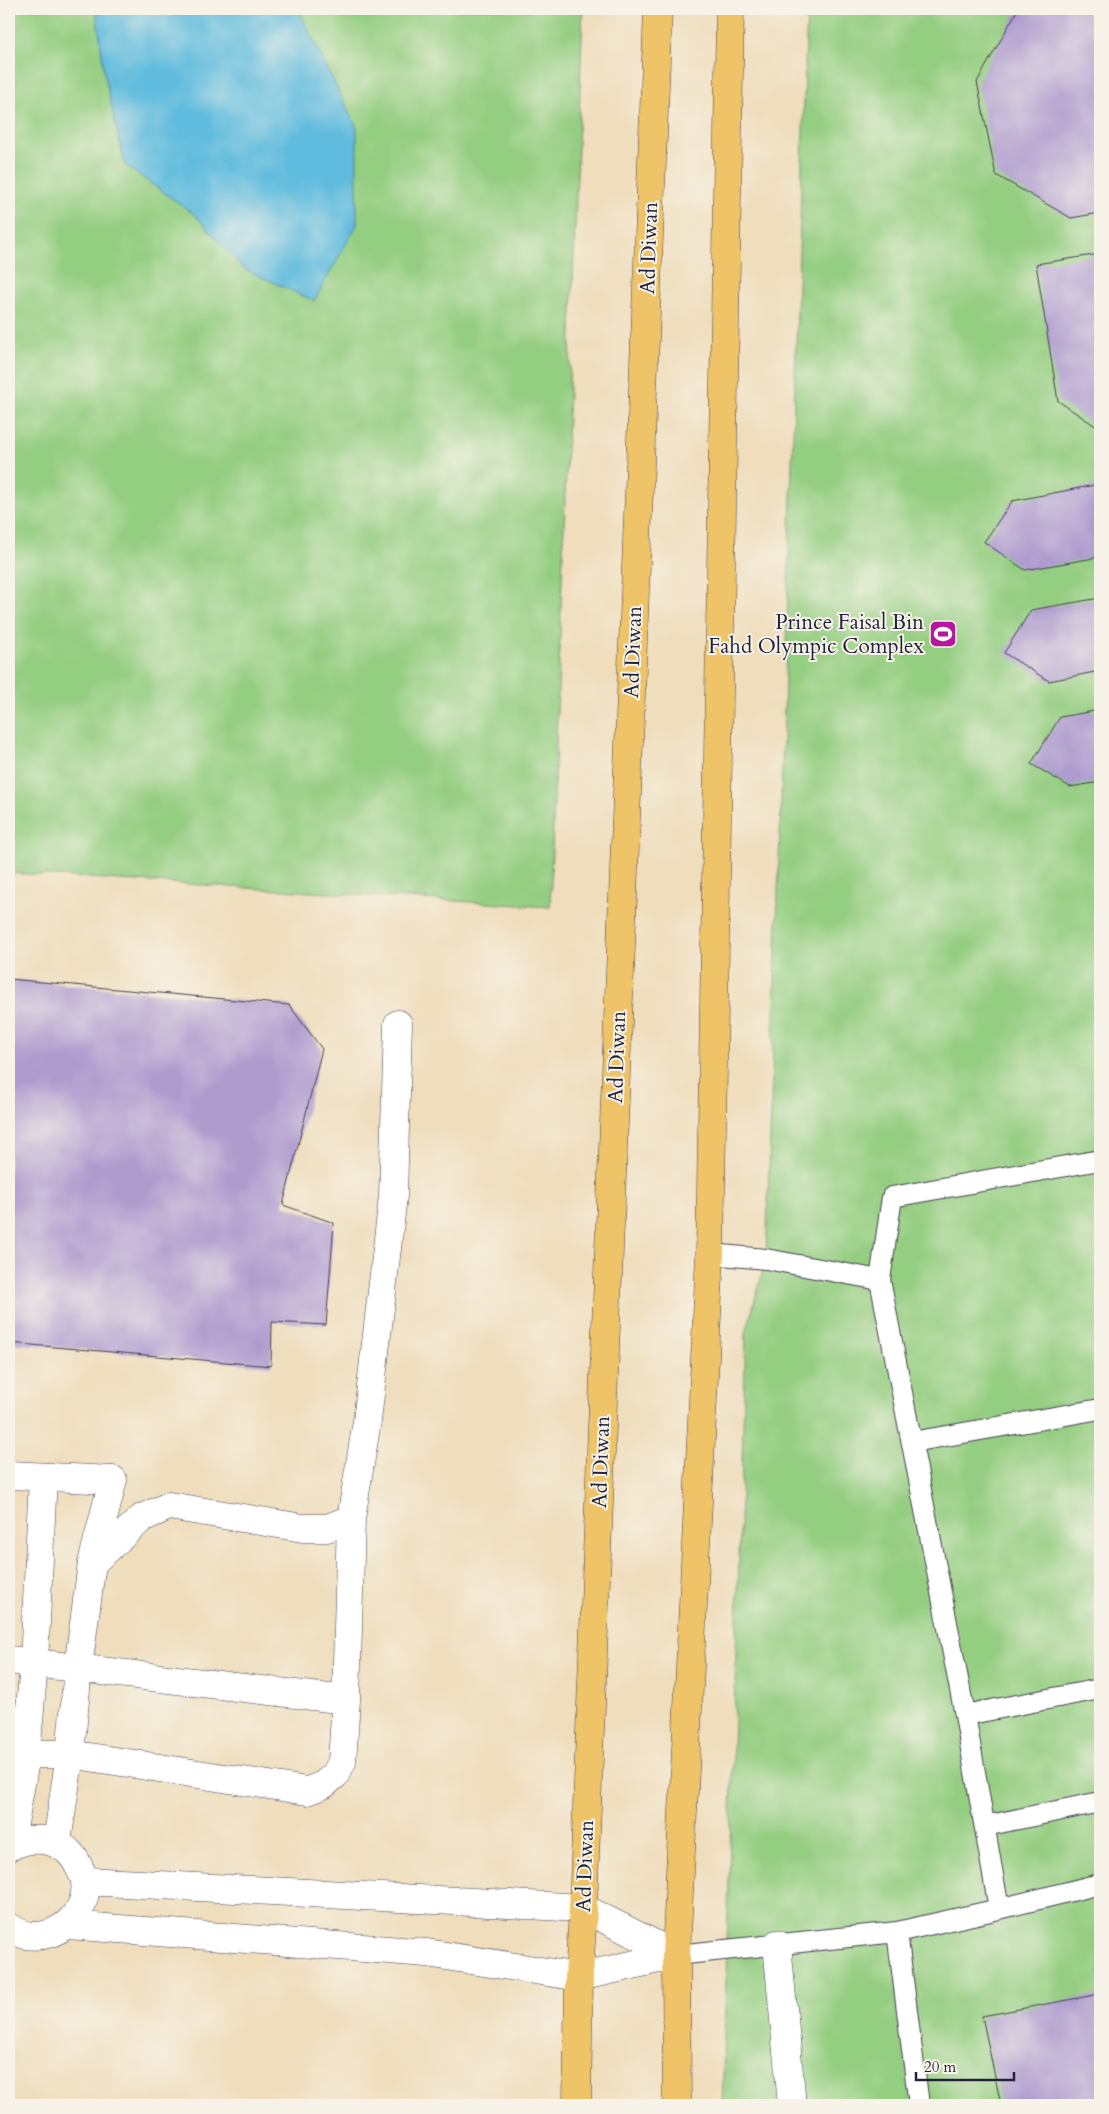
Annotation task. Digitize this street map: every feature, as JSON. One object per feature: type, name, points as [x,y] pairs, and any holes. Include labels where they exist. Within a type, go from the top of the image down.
[{"type":"main road","name":"Ad Diwan","points":[[577,2105],[579,1977],[658,9]]},
{"type":"main road","points":[[677,2105],[676,1955],[710,1254],[730,9]]},
{"type":"main road","points":[[730,55],[738,9]]},
{"type":"street","points":[[18,1754],[70,1754],[307,1791],[323,1785],[335,1775],[342,1762],[346,1700],[351,1519],[367,1421],[393,1196],[398,1024]]},
{"type":"street","points":[[9,1475],[113,1480],[92,1563],[78,1668],[70,1754],[56,1842]]},
{"type":"street","points":[[42,1477],[21,1662],[18,1754],[10,1846],[34,1838],[56,1842],[74,1856],[85,1881],[83,1902],[68,1925]]},
{"type":"street","points":[[92,1563],[142,1518],[169,1506],[303,1528],[327,1528],[351,1519]]},
{"type":"street","points":[[21,1662],[346,1700]]},
{"type":"street","points":[[85,1881],[583,1908],[676,1955]]},
{"type":"street","points":[[9,1927],[25,1935],[43,1936],[68,1925],[427,1953],[579,1977],[676,1955]]},
{"type":"street","points":[[777,1944],[792,2105]]},
{"type":"lane","points":[[999,1910],[965,1715],[880,1280],[892,1197],[1100,1160]]},
{"type":"lane","points":[[710,1254],[766,1259],[880,1280]]},
{"type":"lane","points":[[912,1442],[1100,1409]]},
{"type":"lane","points":[[965,1715],[1100,1689]]},
{"type":"lane","points":[[985,1826],[1100,1802]]},
{"type":"lane","points":[[676,1955],[897,1932],[999,1910],[1100,1884]]},
{"type":"lane","points":[[897,1932],[919,2105]]},
{"type":"green space","points":[[9,9],[583,9],[550,907],[9,873]]},
{"type":"green space","name":"Prince Faisal Bin Fahd Olympic Complex","points":[[807,9],[1100,9],[1100,2105],[722,2105],[746,1333],[766,1259]]},
{"type":"water","points":[[96,9],[298,9],[357,128],[357,225],[314,301],[244,269],[194,214],[125,165],[105,78]]},
{"type":"building","points":[[1018,9],[1100,9],[1100,213],[1071,218],[996,175],[977,82]]},
{"type":"building","points":[[1100,254],[1100,429],[1058,401],[1036,264]]},
{"type":"building","points":[[1100,484],[1100,557],[1025,570],[984,542],[1012,501]]},
{"type":"building","points":[[1100,598],[1100,671],[1049,681],[1004,653],[1031,610]]},
{"type":"building","points":[[1100,710],[1100,782],[1070,787],[1031,764],[1060,717]]},
{"type":"building","points":[[9,979],[289,1005],[322,1049],[283,1205],[334,1223],[326,1325],[272,1322],[271,1366],[9,1343]]},
{"type":"building","points":[[1100,1994],[1100,2105],[1001,2105],[982,2016]]},
{"type":"place","name":"Prince Faisal Bin Fahd Olympic Complex","points":[[943,634]]}]
